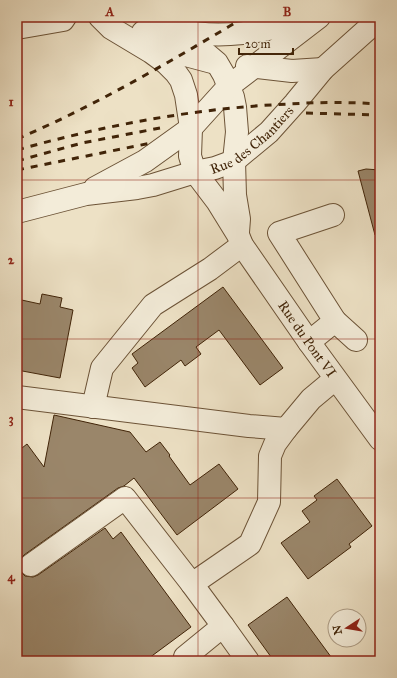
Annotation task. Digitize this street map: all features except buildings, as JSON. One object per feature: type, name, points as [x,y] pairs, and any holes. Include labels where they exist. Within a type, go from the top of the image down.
[{"type":"street","points":[[17,28],[63,20],[65,17]]},
{"type":"street","points":[[100,17],[111,28],[151,52],[176,72],[181,80],[186,95],[191,128],[190,156],[195,172],[145,161]]},
{"type":"street","points":[[115,17],[182,54],[199,59],[217,63],[292,71],[323,69]]},
{"type":"street","points":[[148,17],[178,30],[197,34],[214,35],[240,34],[318,18]]},
{"type":"street","name":"Rue des Chantiers","points":[[86,194],[145,161],[191,128],[229,86],[318,18]]},
{"type":"street","name":"Rue des Chantiers","points":[[17,212],[86,194],[137,188],[214,168],[234,161],[269,132],[323,69],[380,18]]},
{"type":"street","points":[[93,407],[102,368],[153,305],[210,269],[240,240],[239,219],[235,195],[234,161],[237,132],[236,116],[229,86],[217,63],[178,30]]},
{"type":"street","name":"Rue du Pont VI","points":[[195,172],[217,201],[240,240],[309,342],[380,439]]},
{"type":"street","points":[[333,214],[279,233],[336,321],[356,340]]},
{"type":"street","points":[[309,342],[336,321]]},
{"type":"street","points":[[192,584],[250,544],[269,502],[270,456],[276,444],[286,429],[311,399],[336,379]]},
{"type":"street","points":[[17,397],[286,429]]},
{"type":"street","points":[[31,565],[125,498],[192,584],[248,661]]},
{"type":"street","points":[[189,661],[185,656],[223,626]]},
{"type":"railway","points":[[17,139],[105,97],[245,17]]},
{"type":"railway","points":[[17,150],[84,133],[152,119],[220,109],[312,103],[380,104]]},
{"type":"railway","points":[[306,113],[380,115]]},
{"type":"railway","points":[[17,161],[82,143],[160,128]]},
{"type":"railway","points":[[17,170],[151,143]]}]
